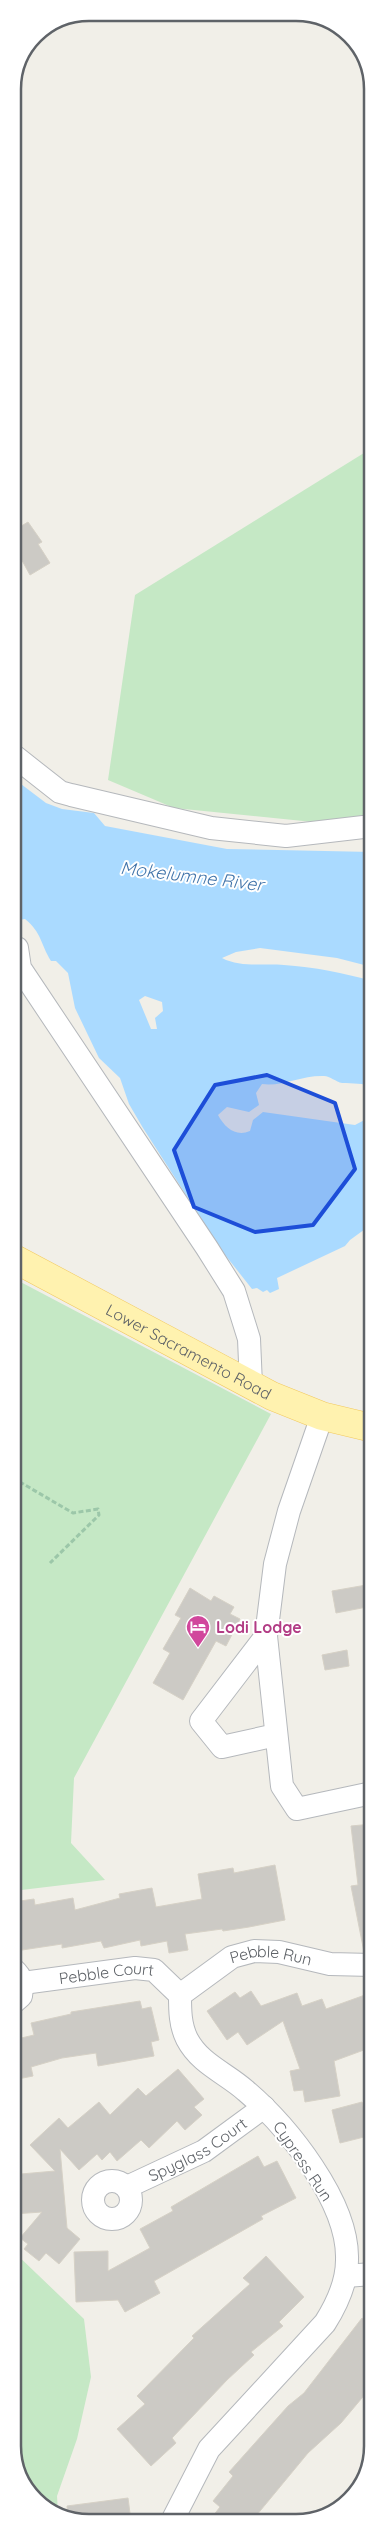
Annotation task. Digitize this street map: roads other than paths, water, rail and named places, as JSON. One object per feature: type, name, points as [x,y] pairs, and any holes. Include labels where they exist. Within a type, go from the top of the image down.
[{"type":"main road","name":"Lower Sacramento Road","points":[[21,1262],[272,1396],[322,1416],[364,1426]]},
{"type":"street","points":[[21,762],[60,792],[143,814],[211,828],[286,836],[364,827]]},
{"type":"street","points":[[21,969],[234,1291],[249,1339],[250,1385]]},
{"type":"street","points":[[322,1416],[294,1495],[275,1564],[266,1636],[276,1735],[282,1786],[297,1809],[364,1796]]},
{"type":"street","points":[[266,1636],[201,1721],[222,1747],[276,1735]]},
{"type":"street","name":"Pebble Run","points":[[180,1994],[232,1957],[254,1950],[279,1952],[330,1964],[364,1965]]},
{"type":"street","name":"Pebble Court","points":[[21,1976],[135,1968],[154,1970],[180,1994]]},
{"type":"street","name":"Cypress Run","points":[[176,2514],[209,2449],[318,2332],[338,2299],[346,2276],[348,2258],[345,2240],[334,2205],[316,2173],[264,2107],[236,2083],[212,2068],[194,2050],[183,2030],[180,1994]]},
{"type":"street","name":"Spyglass Court","points":[[127,2187],[204,2151],[264,2107]]},
{"type":"street","points":[[346,2276],[364,2275]]},
{"type":"water","name":"Mokelumne River","points":[[21,784],[46,803],[62,809],[94,813],[105,826],[227,849],[364,852],[364,965],[337,958],[260,948],[236,952],[222,958],[244,964],[284,965],[318,969],[364,979],[364,1085],[342,1083],[324,1076],[308,1077],[277,1084],[262,1084],[256,1093],[259,1105],[249,1112],[227,1107],[218,1115],[231,1130],[240,1133],[250,1131],[253,1120],[263,1112],[355,1125],[364,1120],[364,1230],[345,1246],[277,1278],[279,1289],[270,1293],[267,1290],[263,1292],[257,1288],[252,1289],[222,1251],[143,1128],[129,1104],[120,1078],[99,1058],[75,1008],[68,973],[56,961],[51,961],[35,929],[25,919],[21,920]],"holes":[[[145,996],[162,1002],[163,1011],[155,1018],[157,1029],[151,1029],[139,1000]]]},
{"type":"place","name":"Lodi Lodge","points":[[198,1648]]}]
